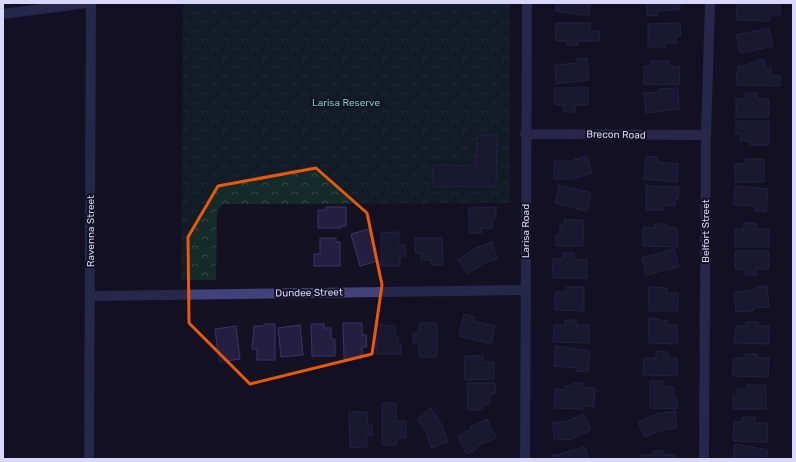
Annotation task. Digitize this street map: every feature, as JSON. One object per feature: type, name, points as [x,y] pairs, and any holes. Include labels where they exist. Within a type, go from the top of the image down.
[{"type":"street","points":[[3,14],[87,3]]},
{"type":"street","name":"Ravenna Street","points":[[89,459],[91,296],[91,3]]},
{"type":"street","name":"Larisa Road","points":[[526,459],[525,134],[527,3]]},
{"type":"street","name":"Belfort Street","points":[[704,459],[706,136],[710,3]]},
{"type":"street","name":"Brecon Road","points":[[525,134],[706,136]]},
{"type":"street","name":"Dundee Street","points":[[91,296],[526,290]]},
{"type":"highlighted area","points":[[316,168],[367,213],[382,285],[372,354],[250,384],[189,323],[188,237],[218,186]]},
{"type":"green space","name":"Larisa Reserve","points":[[183,3],[510,3],[510,203],[223,204],[217,211],[216,280],[181,280]]},
{"type":"building","points":[[556,3],[590,3],[589,16],[556,11]]},
{"type":"building","points":[[647,3],[680,3],[680,9],[658,11],[658,15],[647,16]]},
{"type":"building","points":[[737,3],[780,3],[780,15],[770,15],[770,21],[737,20]]},
{"type":"building","points":[[555,23],[590,23],[590,31],[599,31],[599,41],[578,41],[578,45],[567,45],[567,41],[556,41]]},
{"type":"building","points":[[680,23],[681,36],[676,36],[676,43],[665,43],[665,47],[648,47],[648,24]]},
{"type":"building","points":[[769,28],[773,46],[740,53],[736,35]]},
{"type":"building","points":[[587,58],[589,80],[556,84],[555,65],[577,63],[576,59]]},
{"type":"building","points":[[757,60],[765,60],[765,68],[771,68],[771,76],[780,76],[780,86],[736,85],[738,66],[748,66],[748,63],[757,62]]},
{"type":"building","points":[[651,61],[669,61],[669,66],[680,67],[679,85],[644,84],[644,66],[651,66]]},
{"type":"building","points":[[554,88],[588,88],[588,105],[575,105],[575,112],[564,112],[564,105],[555,105]]},
{"type":"building","points":[[678,88],[679,109],[646,113],[644,93],[660,92],[660,89]]},
{"type":"building","points":[[745,93],[757,93],[757,99],[769,99],[769,117],[736,117],[736,99],[745,99]]},
{"type":"building","points":[[736,121],[769,121],[769,145],[750,145],[750,141],[740,141],[741,134],[736,134]]},
{"type":"building","points":[[477,135],[497,135],[496,187],[433,186],[433,165],[476,166]]},
{"type":"building","points":[[587,156],[592,173],[572,179],[554,179],[554,161],[570,161]]},
{"type":"building","points":[[646,156],[657,157],[657,162],[678,164],[677,182],[644,179]]},
{"type":"building","points":[[746,159],[764,159],[764,182],[735,182],[735,164],[746,164]]},
{"type":"building","points":[[559,185],[591,193],[587,211],[555,203]]},
{"type":"building","points":[[646,186],[679,187],[678,199],[675,199],[675,206],[664,205],[664,210],[646,210]]},
{"type":"building","points":[[735,186],[768,189],[766,212],[755,211],[756,206],[734,205]]},
{"type":"building","points":[[326,207],[346,207],[346,226],[341,226],[341,228],[318,228],[318,210],[326,210]]},
{"type":"building","points":[[496,207],[496,218],[492,218],[492,228],[481,228],[482,233],[469,233],[469,208]]},
{"type":"building","points":[[564,220],[583,220],[583,246],[556,246],[556,235],[560,235],[560,225],[565,225]]},
{"type":"building","points":[[744,223],[756,223],[756,229],[769,229],[769,247],[735,247],[735,229],[744,229]]},
{"type":"building","points":[[655,224],[667,224],[667,228],[677,228],[678,247],[643,246],[643,227],[655,228]]},
{"type":"building","points":[[369,229],[377,261],[360,266],[351,234]]},
{"type":"building","points":[[399,232],[399,245],[405,245],[406,256],[400,256],[400,266],[381,266],[381,233]]},
{"type":"building","points":[[320,238],[336,238],[336,242],[340,242],[340,266],[314,266],[314,254],[320,254]]},
{"type":"building","points":[[415,238],[442,238],[443,265],[431,265],[431,260],[421,260],[421,253],[415,253]]},
{"type":"building","points":[[492,242],[497,259],[484,263],[468,274],[458,260],[475,248]]},
{"type":"building","points":[[674,249],[679,267],[646,275],[642,258]]},
{"type":"building","points":[[735,251],[769,251],[769,269],[756,269],[756,275],[745,275],[744,269],[735,269]]},
{"type":"building","points":[[563,253],[574,253],[574,259],[587,260],[587,278],[553,278],[553,259],[563,259]]},
{"type":"building","points":[[767,286],[769,307],[753,308],[753,311],[736,312],[734,292],[756,290],[756,287]]},
{"type":"building","points":[[566,287],[584,287],[584,311],[555,310],[555,292],[566,292]]},
{"type":"building","points":[[649,287],[667,288],[667,293],[678,293],[678,311],[649,311]]},
{"type":"building","points":[[464,314],[475,317],[473,321],[495,326],[491,344],[459,336]]},
{"type":"building","points":[[649,318],[667,321],[667,325],[677,325],[678,344],[649,343]]},
{"type":"building","points":[[565,320],[576,320],[576,325],[589,325],[589,343],[553,342],[554,325],[565,325]]},
{"type":"building","points":[[746,322],[758,322],[758,326],[769,326],[769,344],[734,343],[736,326],[746,326]]},
{"type":"building","points":[[343,323],[362,323],[362,335],[366,335],[367,347],[362,347],[362,359],[344,359]]},
{"type":"building","points":[[419,323],[437,323],[437,357],[419,357],[419,344],[413,344],[413,333],[419,333]]},
{"type":"building","points":[[264,324],[275,324],[275,360],[257,360],[257,349],[252,349],[254,326],[263,326]]},
{"type":"building","points":[[311,324],[324,324],[324,328],[331,328],[331,339],[335,339],[335,356],[312,356]]},
{"type":"building","points":[[376,324],[395,326],[395,336],[398,336],[398,344],[401,344],[401,354],[376,354]]},
{"type":"building","points":[[300,325],[303,355],[281,357],[278,328]]},
{"type":"building","points":[[236,326],[240,359],[219,362],[215,329]]},
{"type":"building","points":[[556,346],[590,351],[588,372],[576,371],[577,368],[554,366]]},
{"type":"building","points":[[656,351],[668,352],[668,358],[677,358],[677,376],[643,375],[644,358],[656,358]]},
{"type":"building","points":[[745,354],[757,354],[757,358],[769,358],[768,377],[733,376],[733,358],[745,358]]},
{"type":"building","points":[[465,356],[483,356],[483,362],[494,362],[494,379],[465,380]]},
{"type":"building","points":[[650,381],[664,381],[664,387],[674,387],[674,398],[677,398],[677,409],[650,408]]},
{"type":"building","points":[[467,383],[495,383],[495,394],[490,394],[490,404],[483,404],[483,410],[468,410]]},
{"type":"building","points":[[573,383],[583,383],[583,387],[595,388],[594,406],[583,406],[583,409],[554,408],[555,389],[565,390],[566,386],[573,386]]},
{"type":"building","points":[[747,385],[766,385],[766,409],[733,409],[733,396],[737,396],[737,389],[747,389]]},
{"type":"building","points":[[382,403],[396,403],[396,421],[406,421],[406,438],[397,438],[397,445],[382,445]]},
{"type":"building","points":[[431,408],[442,425],[448,442],[431,448],[427,433],[417,419]]},
{"type":"building","points":[[675,411],[677,428],[659,431],[645,437],[638,422],[657,414]]},
{"type":"building","points":[[349,412],[367,412],[367,424],[372,424],[372,435],[367,435],[367,447],[350,448]]},
{"type":"building","points":[[584,414],[591,430],[572,439],[554,440],[553,423],[567,421]]},
{"type":"building","points":[[743,417],[755,417],[755,423],[767,423],[767,442],[733,441],[734,422],[743,422]]},
{"type":"building","points":[[487,419],[496,438],[475,447],[477,449],[466,454],[458,436],[472,429],[470,427]]},
{"type":"building","points":[[735,444],[768,450],[767,459],[733,459]]},
{"type":"building","points":[[585,447],[588,459],[553,459],[552,456]]},
{"type":"building","points":[[653,451],[664,451],[664,455],[675,455],[675,459],[641,459],[641,455],[653,455]]}]
